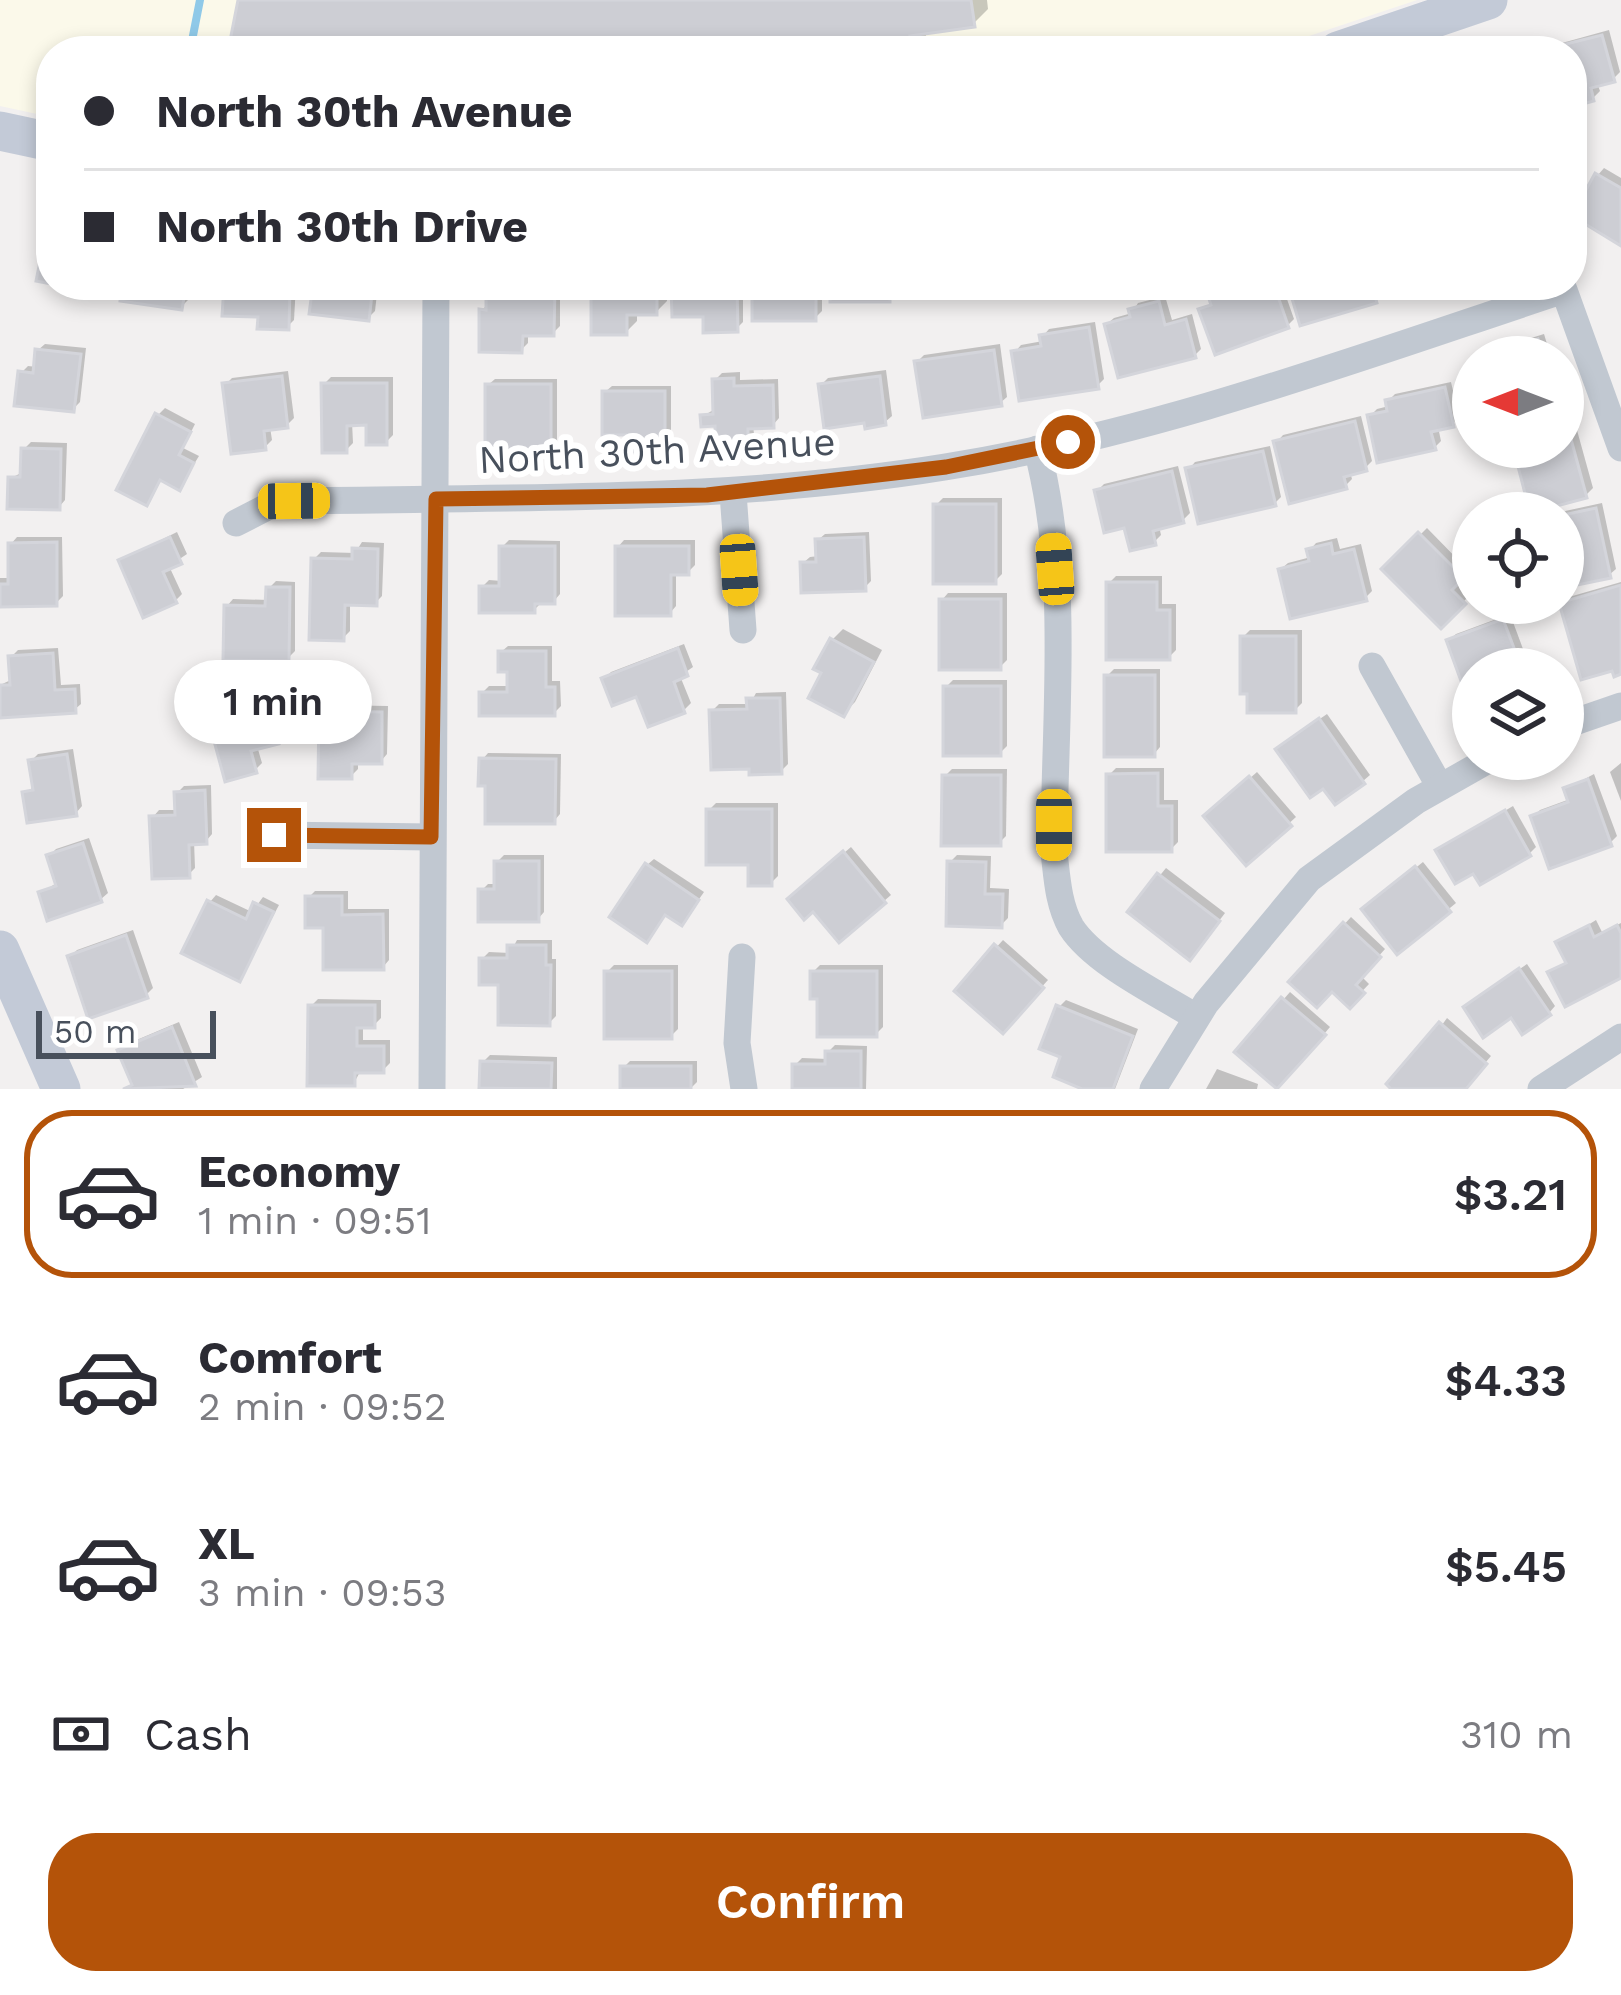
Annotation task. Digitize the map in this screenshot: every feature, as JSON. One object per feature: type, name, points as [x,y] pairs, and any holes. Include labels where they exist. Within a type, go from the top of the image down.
[{"type":"street","points":[[1382,36],[1488,0]]},
{"type":"street","points":[[2,143],[36,142]]},
{"type":"street","points":[[432,1089],[436,300]]},
{"type":"street","name":"North 30th Avenue","points":[[236,523],[271,505],[294,501],[733,493],[946,467],[1229,401],[1534,300]]},
{"type":"street","name":"North 30th Avenue","points":[[1568,300],[1621,448]]},
{"type":"street","points":[[1037,448],[1057,596],[1054,852],[1058,892],[1072,927],[1091,948],[1196,1017]]},
{"type":"street","points":[[733,493],[743,630]]},
{"type":"street","points":[[1372,666],[1440,787]]},
{"type":"street","points":[[1584,719],[1621,706]]},
{"type":"street","points":[[1153,1089],[1196,1017],[1309,879],[1452,780]]},
{"type":"street","points":[[274,835],[431,837]]},
{"type":"street","points":[[0,950],[61,1089]]},
{"type":"street","points":[[742,957],[737,1043],[744,1089]]},
{"type":"street","points":[[1541,1089],[1621,1037]]},
{"type":"shaded area","points":[[0,0],[1417,0],[1309,36],[36,36],[36,114],[0,106]]},
{"type":"building","points":[[238,0],[971,0],[975,27],[910,36],[231,36]]},
{"type":"building","points":[[1602,35],[1615,82],[1591,88],[1594,101],[1587,103],[1587,39]]},
{"type":"building","points":[[1595,173],[1621,188],[1621,246],[1587,225],[1587,188]]},
{"type":"building","points":[[120,300],[184,300],[182,310]]},
{"type":"building","points":[[223,300],[290,300],[289,330],[257,329],[258,317],[222,316]]},
{"type":"building","points":[[311,300],[371,300],[369,321],[309,314]]},
{"type":"building","points":[[486,300],[555,300],[554,336],[523,336],[522,353],[479,352],[479,309],[486,310]]},
{"type":"building","points":[[591,300],[657,300],[657,315],[627,315],[627,335],[591,335]]},
{"type":"building","points":[[671,300],[737,300],[738,332],[703,333],[703,317],[672,317]]},
{"type":"building","points":[[752,300],[816,300],[816,321],[752,321]]},
{"type":"building","points":[[830,300],[890,300],[890,302]]},
{"type":"building","points":[[1209,300],[1279,300],[1289,328],[1215,355],[1198,309],[1211,305]]},
{"type":"building","points":[[1292,300],[1376,300],[1377,303],[1300,326]]},
{"type":"building","points":[[1159,301],[1165,325],[1186,319],[1196,358],[1118,378],[1104,324],[1130,317],[1128,309]]},
{"type":"building","points":[[1089,327],[1099,389],[1019,401],[1011,351],[1041,346],[1039,335]]},
{"type":"building","points":[[35,349],[81,354],[74,412],[14,406],[18,371],[33,373]]},
{"type":"building","points":[[994,350],[1002,406],[923,418],[914,361]]},
{"type":"building","points":[[282,376],[288,428],[264,431],[266,450],[231,454],[222,383]]},
{"type":"building","points":[[880,376],[886,425],[824,429],[818,384]]},
{"type":"building","points":[[734,378],[734,386],[773,385],[774,428],[748,429],[748,444],[715,445],[715,426],[701,427],[700,415],[713,414],[712,379]]},
{"type":"building","points":[[321,383],[387,383],[387,445],[366,445],[366,425],[347,426],[347,453],[322,453]]},
{"type":"building","points":[[485,384],[551,384],[551,457],[485,457]]},
{"type":"building","points":[[1445,387],[1452,427],[1431,432],[1436,450],[1377,463],[1367,415],[1387,411],[1385,400]]},
{"type":"building","points":[[602,391],[665,391],[665,452],[634,452],[634,435],[602,435]]},
{"type":"building","points":[[155,413],[191,432],[179,455],[194,463],[180,491],[160,480],[147,506],[116,490]]},
{"type":"building","points":[[1355,421],[1367,471],[1344,477],[1347,489],[1289,504],[1273,441]]},
{"type":"building","points":[[21,448],[61,449],[60,510],[7,509],[8,477],[20,477]]},
{"type":"building","points":[[1263,451],[1276,506],[1198,524],[1185,468]]},
{"type":"building","points":[[1518,468],[1579,468],[1587,498],[1584,492],[1525,492]]},
{"type":"building","points":[[1172,471],[1184,523],[1153,531],[1156,545],[1130,551],[1124,528],[1104,533],[1094,490]]},
{"type":"building","points":[[933,504],[996,504],[996,584],[933,584]]},
{"type":"building","points":[[1596,508],[1611,578],[1584,584],[1584,511]]},
{"type":"building","points":[[1418,532],[1452,566],[1452,618],[1441,629],[1381,569]]},
{"type":"building","points":[[170,537],[182,564],[163,572],[177,603],[143,618],[118,560]]},
{"type":"building","points":[[864,537],[866,591],[801,593],[800,562],[816,562],[815,539]]},
{"type":"building","points":[[57,542],[57,606],[0,607],[0,584],[8,584],[8,543]]},
{"type":"building","points":[[1331,543],[1333,554],[1354,549],[1367,601],[1290,619],[1278,569],[1309,561],[1306,549]]},
{"type":"building","points":[[499,546],[555,546],[555,604],[535,604],[535,613],[479,613],[479,586],[499,586]]},
{"type":"building","points":[[615,546],[689,546],[689,575],[671,575],[671,616],[615,616]]},
{"type":"building","points":[[352,548],[378,549],[377,606],[345,605],[344,641],[309,640],[311,558],[352,559]]},
{"type":"building","points":[[1106,582],[1157,582],[1157,610],[1170,610],[1170,660],[1106,660]]},
{"type":"building","points":[[1621,585],[1621,674],[1614,677],[1612,671],[1584,679],[1584,648],[1572,648],[1565,624],[1584,624],[1584,596]]},
{"type":"building","points":[[266,587],[290,587],[289,661],[223,660],[224,605],[265,606]]},
{"type":"building","points":[[939,599],[1001,599],[1001,670],[939,670]]},
{"type":"building","points":[[1489,624],[1505,624],[1514,648],[1452,648],[1452,656],[1446,640]]},
{"type":"building","points":[[1240,636],[1296,636],[1296,713],[1247,713],[1247,694],[1240,694]]},
{"type":"building","points":[[830,638],[874,662],[844,717],[808,698],[821,673],[813,669]]},
{"type":"building","points":[[678,648],[688,676],[674,682],[685,713],[648,727],[636,697],[612,706],[601,678]]},
{"type":"building","points":[[498,651],[546,651],[546,687],[555,687],[555,716],[479,716],[479,692],[507,692],[507,672],[498,672]]},
{"type":"building","points":[[53,653],[55,690],[75,689],[76,713],[0,718],[0,685],[10,685],[8,656]]},
{"type":"building","points":[[1104,675],[1155,675],[1155,757],[1104,757]]},
{"type":"building","points":[[302,684],[336,684],[336,704],[302,704]]},
{"type":"building","points":[[943,686],[1001,686],[1001,756],[943,756]]},
{"type":"building","points":[[746,698],[780,698],[782,774],[711,770],[709,710],[747,709]]},
{"type":"building","points":[[270,709],[279,744],[251,751],[257,773],[225,782],[210,726]]},
{"type":"building","points":[[319,711],[382,712],[382,764],[352,764],[352,779],[318,779]]},
{"type":"building","points":[[1319,718],[1365,784],[1335,805],[1323,789],[1310,798],[1275,749]]},
{"type":"building","points":[[67,754],[77,816],[27,823],[22,792],[33,790],[28,760]]},
{"type":"building","points":[[479,758],[556,759],[555,824],[485,824]]},
{"type":"building","points":[[1158,773],[1158,806],[1172,806],[1172,852],[1106,852],[1106,774]]},
{"type":"building","points":[[942,775],[1001,775],[1001,846],[941,846]]},
{"type":"building","points":[[1249,776],[1292,826],[1246,866],[1203,816]]},
{"type":"building","points":[[1588,779],[1612,846],[1549,869],[1530,816],[1568,802],[1563,788]]},
{"type":"building","points":[[205,790],[207,844],[189,845],[190,878],[152,879],[149,816],[175,815],[174,792]]},
{"type":"building","points":[[706,809],[772,809],[772,886],[748,886],[748,865],[706,865]]},
{"type":"building","points":[[1505,810],[1531,856],[1480,885],[1473,874],[1455,884],[1435,850]]},
{"type":"building","points":[[83,843],[102,902],[47,921],[38,892],[56,886],[46,855]]},
{"type":"building","points":[[843,851],[886,903],[839,943],[813,912],[804,920],[787,899]]},
{"type":"building","points":[[494,861],[539,861],[539,922],[478,922],[478,889],[494,889]]},
{"type":"building","points":[[947,861],[986,862],[985,894],[1003,894],[1002,928],[946,926]]},
{"type":"building","points":[[645,863],[699,900],[682,926],[665,915],[647,943],[609,917]]},
{"type":"building","points":[[1415,866],[1451,912],[1397,955],[1361,909]]},
{"type":"building","points":[[1157,873],[1220,921],[1190,961],[1127,912]]},
{"type":"building","points":[[305,896],[342,896],[342,915],[383,914],[384,970],[323,970],[323,928],[305,928]]},
{"type":"building","points":[[207,900],[246,919],[253,902],[274,912],[240,982],[181,953]]},
{"type":"building","points":[[1343,922],[1381,957],[1356,985],[1365,993],[1350,1009],[1332,992],[1317,1008],[1288,982]]},
{"type":"building","points":[[1589,925],[1594,937],[1617,925],[1621,978],[1565,1007],[1547,972],[1566,963],[1555,942]]},
{"type":"building","points":[[126,935],[148,998],[88,1019],[67,956]]},
{"type":"building","points":[[994,944],[1044,988],[1003,1034],[954,991]]},
{"type":"building","points":[[507,945],[546,945],[546,965],[551,965],[550,1026],[498,1025],[498,985],[479,985],[479,958],[507,958]]},
{"type":"building","points":[[1519,968],[1551,1015],[1522,1035],[1511,1018],[1483,1038],[1463,1007]]},
{"type":"building","points":[[604,971],[672,971],[672,1039],[604,1039]]},
{"type":"building","points":[[810,971],[877,971],[877,1037],[817,1037],[817,999],[810,999]]},
{"type":"building","points":[[1281,997],[1326,1035],[1277,1089],[1234,1052]]},
{"type":"building","points":[[308,1005],[375,1005],[375,1028],[357,1028],[357,1046],[384,1046],[384,1073],[355,1073],[355,1086],[307,1086]]},
{"type":"building","points":[[1056,1005],[1133,1036],[1113,1089],[1082,1089],[1053,1077],[1060,1057],[1039,1049]]},
{"type":"building","points":[[1439,1022],[1487,1064],[1466,1089],[1391,1089],[1386,1084]]},
{"type":"building","points":[[172,1027],[196,1086],[123,1089],[132,1085],[117,1050]]},
{"type":"building","points":[[825,1051],[861,1051],[861,1089],[792,1089],[792,1064],[825,1064]]},
{"type":"building","points":[[480,1061],[552,1063],[551,1089],[479,1088]]},
{"type":"building","points":[[620,1066],[691,1066],[691,1089],[620,1089]]},
{"type":"waterway","points":[[193,36],[200,0]]},
{"type":"route","points":[[274,835],[431,837],[436,499],[707,495],[946,467],[1068,442]]}]
